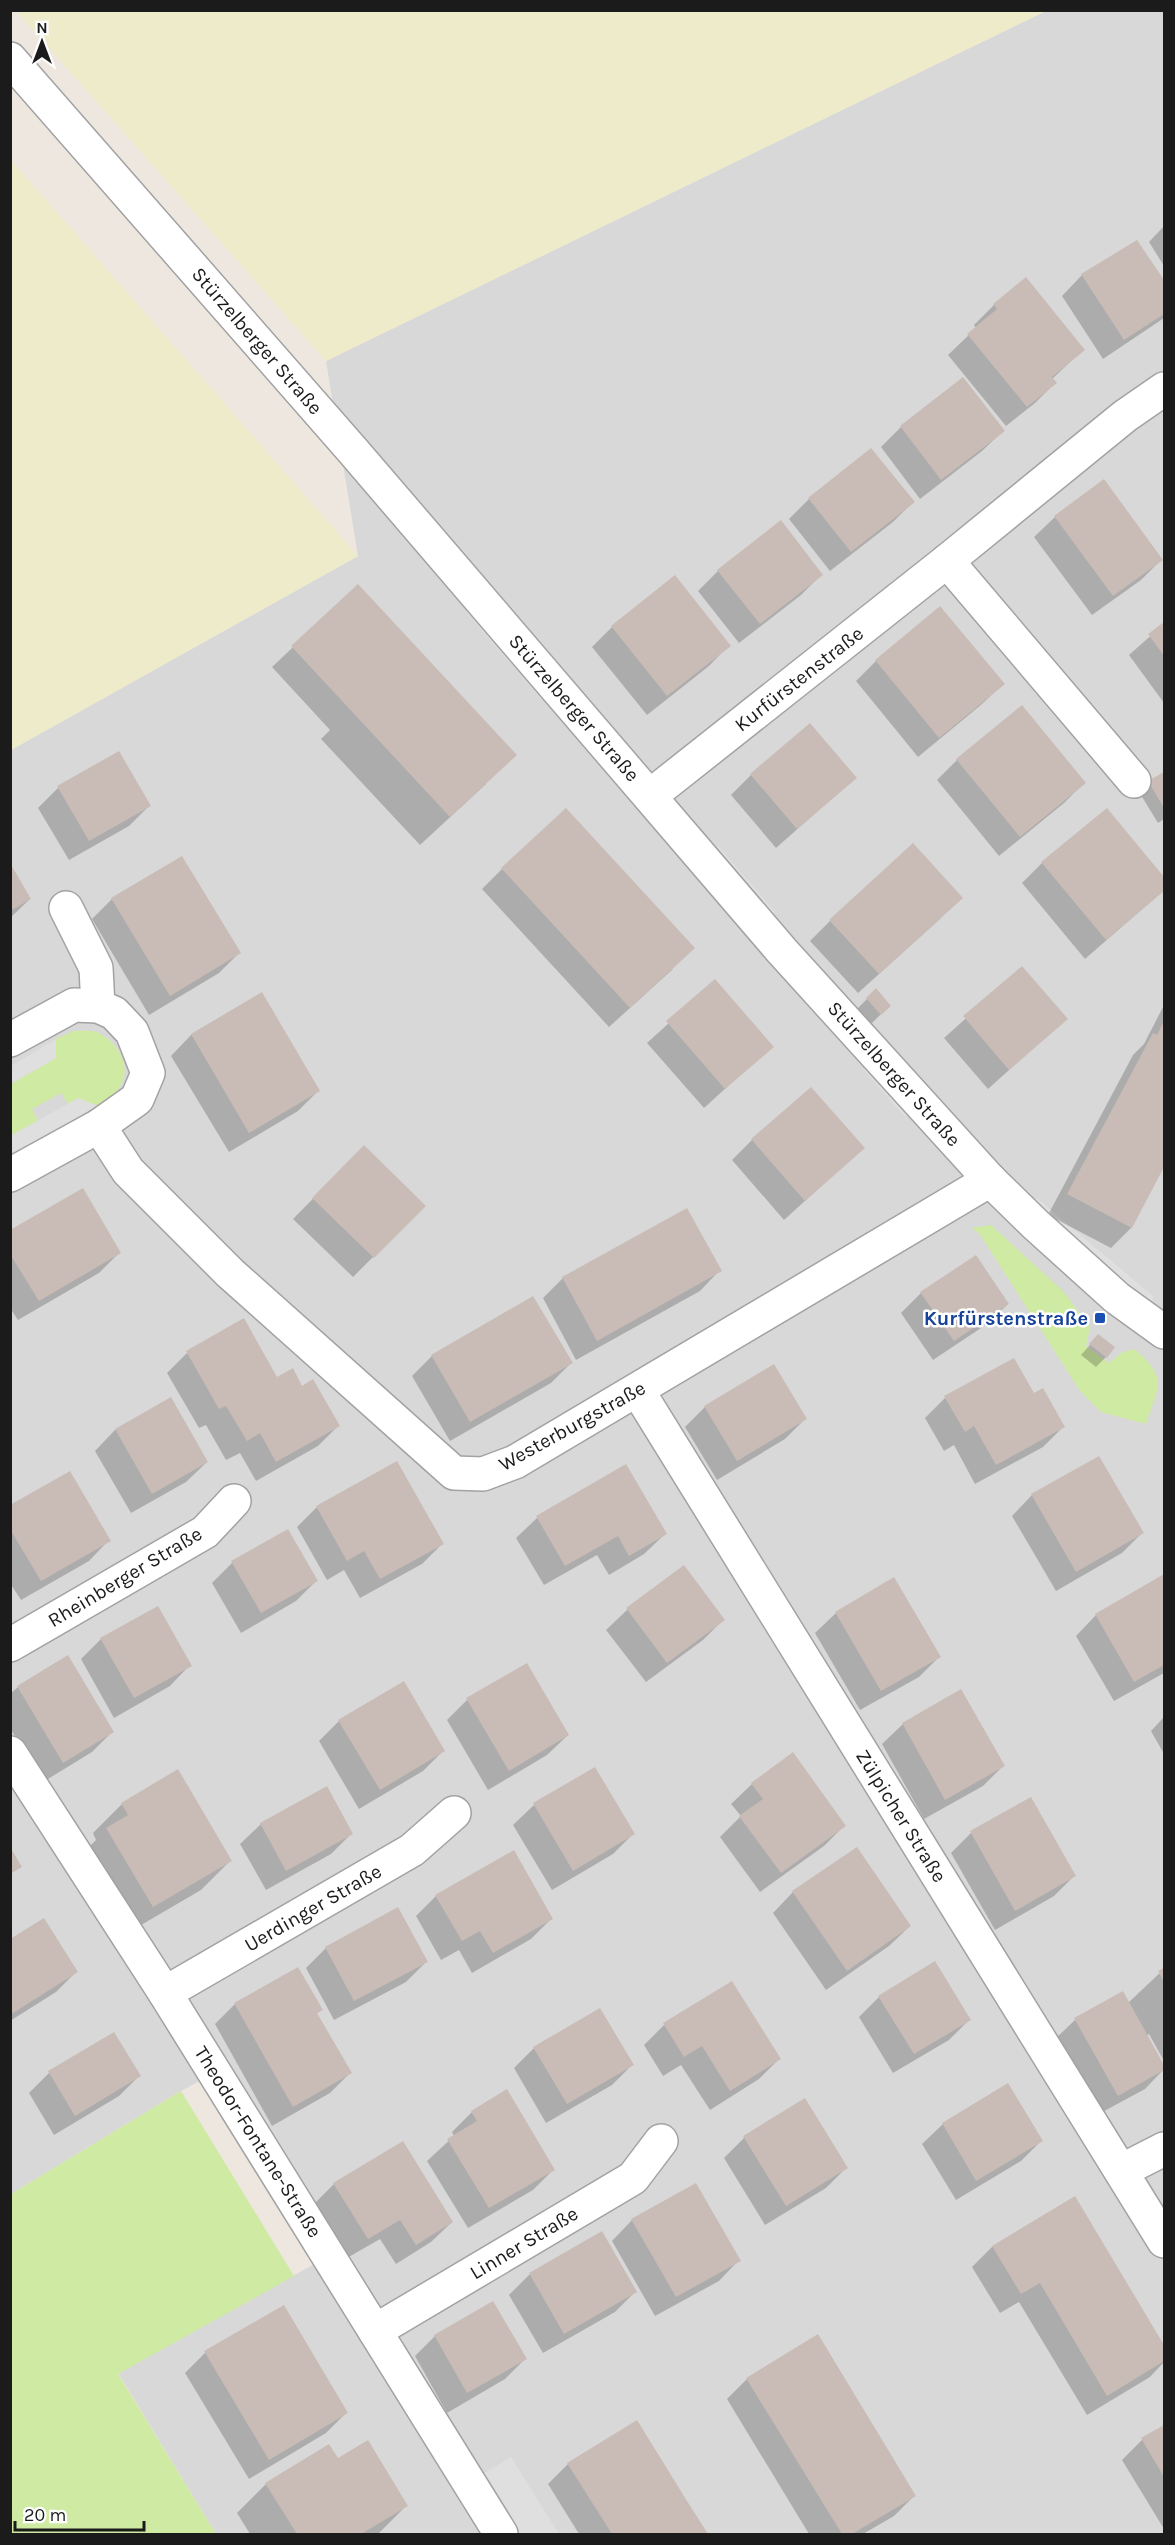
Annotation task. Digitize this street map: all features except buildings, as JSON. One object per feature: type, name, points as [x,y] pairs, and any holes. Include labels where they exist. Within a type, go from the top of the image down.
[{"type":"street","name":"Stürzelberger Straße","points":[[10,58],[782,951],[990,1180],[1117,1298],[1164,1332]]},
{"type":"street","name":"Kurfürstenstraße","points":[[650,796],[947,561],[1125,416],[1164,389]]},
{"type":"street","points":[[947,561],[1134,781]]},
{"type":"street","points":[[66,908],[96,968],[98,1006]]},
{"type":"street","points":[[10,1040],[74,1005],[98,1006],[114,1013],[132,1032],[148,1073],[136,1099],[99,1126],[10,1175]]},
{"type":"street","name":"Westerburgstraße","points":[[99,1126],[128,1171],[230,1273],[454,1473],[483,1474],[515,1462],[990,1180]]},
{"type":"street","name":"Zülpicher Straße","points":[[638,1391],[1164,2241]]},
{"type":"street","name":"Rheinberger Straße","points":[[10,1646],[205,1532],[234,1501]]},
{"type":"street","name":"Theodor-Fontane-Straße","points":[[10,1753],[165,1994],[501,2535]]},
{"type":"street","name":"Uerdinger Straße","points":[[165,1994],[412,1850],[454,1814]]},
{"type":"street","name":"Linner Straße","points":[[375,2331],[633,2178],[661,2141]]},
{"type":"street","points":[[1120,2171],[1164,2149]]},
{"type":"shaded area","points":[[16,11],[1046,11],[326,361]]},
{"type":"shaded area","points":[[1046,11],[1164,11],[1164,2534],[216,2534],[118,2373],[336,2252],[218,2071],[11,2194],[11,750],[358,556],[326,361]]},
{"type":"shaded area","points":[[11,160],[358,556],[10,750]]},
{"type":"shaded area","points":[[475,606],[550,693],[542,700],[467,613]]},
{"type":"shaded area","points":[[718,846],[775,912],[767,919],[710,853]]},
{"type":"shaded area","points":[[56,1039],[56,1058],[11,1084],[11,1066]]},
{"type":"shaded area","points":[[872,1062],[913,1109],[905,1117],[863,1069]]},
{"type":"shaded area","points":[[78,1098],[98,1106],[11,1155],[10,1136]]},
{"type":"shaded area","points":[[1037,1198],[1154,1297],[1148,1305],[1031,1206]]},
{"type":"shaded area","points":[[511,2457],[559,2534],[519,2534],[483,2474]]},
{"type":"green space","points":[[73,1031],[97,1032],[112,1042],[122,1057],[125,1074],[122,1083],[113,1095],[98,1106],[78,1099],[68,1104],[61,1093],[32,1109],[38,1121],[11,1136],[10,1084],[56,1058],[56,1039]]},
{"type":"green space","points":[[991,1225],[1064,1292],[1090,1327],[1086,1346],[1109,1363],[1121,1353],[1134,1349],[1152,1367],[1158,1383],[1146,1424],[1101,1412],[1080,1391],[979,1233],[971,1228]]},
{"type":"green space","points":[[181,2091],[294,2276],[118,2374],[216,2534],[11,2534],[11,2194]]},
{"type":"place","name":"Kurfürstenstraße","points":[[1100,1318]]}]
